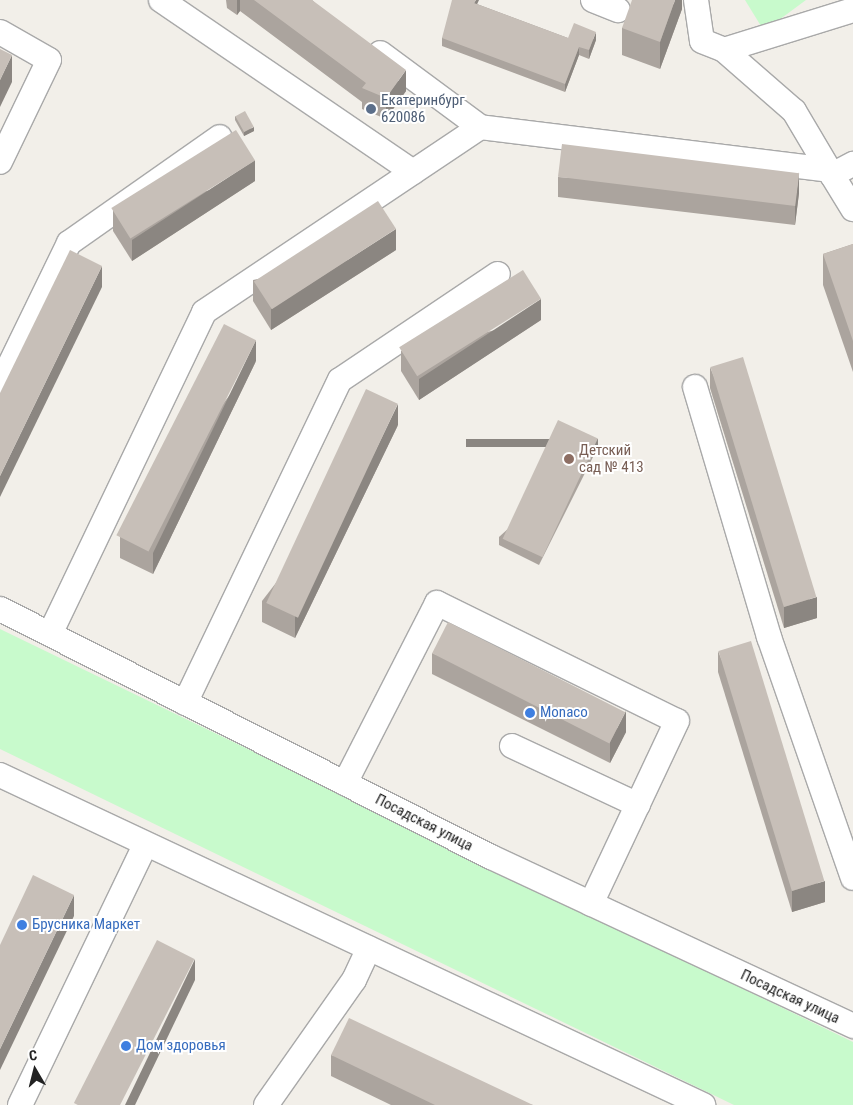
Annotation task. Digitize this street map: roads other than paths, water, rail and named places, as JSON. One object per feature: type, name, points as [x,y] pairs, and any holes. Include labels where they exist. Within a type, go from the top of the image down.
[{"type":"street","points":[[161,0],[413,172]]},
{"type":"street","points":[[593,0],[618,10]]},
{"type":"street","points":[[696,0],[702,41],[724,50],[794,111],[853,209]]},
{"type":"street","points":[[724,50],[853,10]]},
{"type":"street","points":[[0,32],[49,60],[0,162]]},
{"type":"street","points":[[363,40],[480,127],[831,173],[853,164]]},
{"type":"street","points":[[50,634],[204,312],[480,127]]},
{"type":"street","points":[[0,385],[69,243],[220,137]]},
{"type":"street","points":[[186,702],[340,380],[498,274]]},
{"type":"street","points":[[695,387],[769,637],[853,878]]},
{"type":"street","points":[[345,783],[437,603],[677,721],[591,904]]},
{"type":"street","name":"Посадская улица","points":[[0,609],[345,783],[591,904],[853,1026]]},
{"type":"street","points":[[512,746],[638,805]]},
{"type":"street","points":[[0,775],[703,1105]]},
{"type":"street","points":[[20,1105],[146,845]]},
{"type":"street","points":[[266,1105],[354,980],[369,948]]},
{"type":"place","name":"Екатеринбург 620086","points":[[371,109]]},
{"type":"place","name":"Детский сад № 413","points":[[569,459]]},
{"type":"place","name":"Monaco","points":[[530,713]]},
{"type":"place","name":"Брусника Маркет","points":[[22,925]]},
{"type":"place","name":"Дом здоровья","points":[[126,1046]]}]
